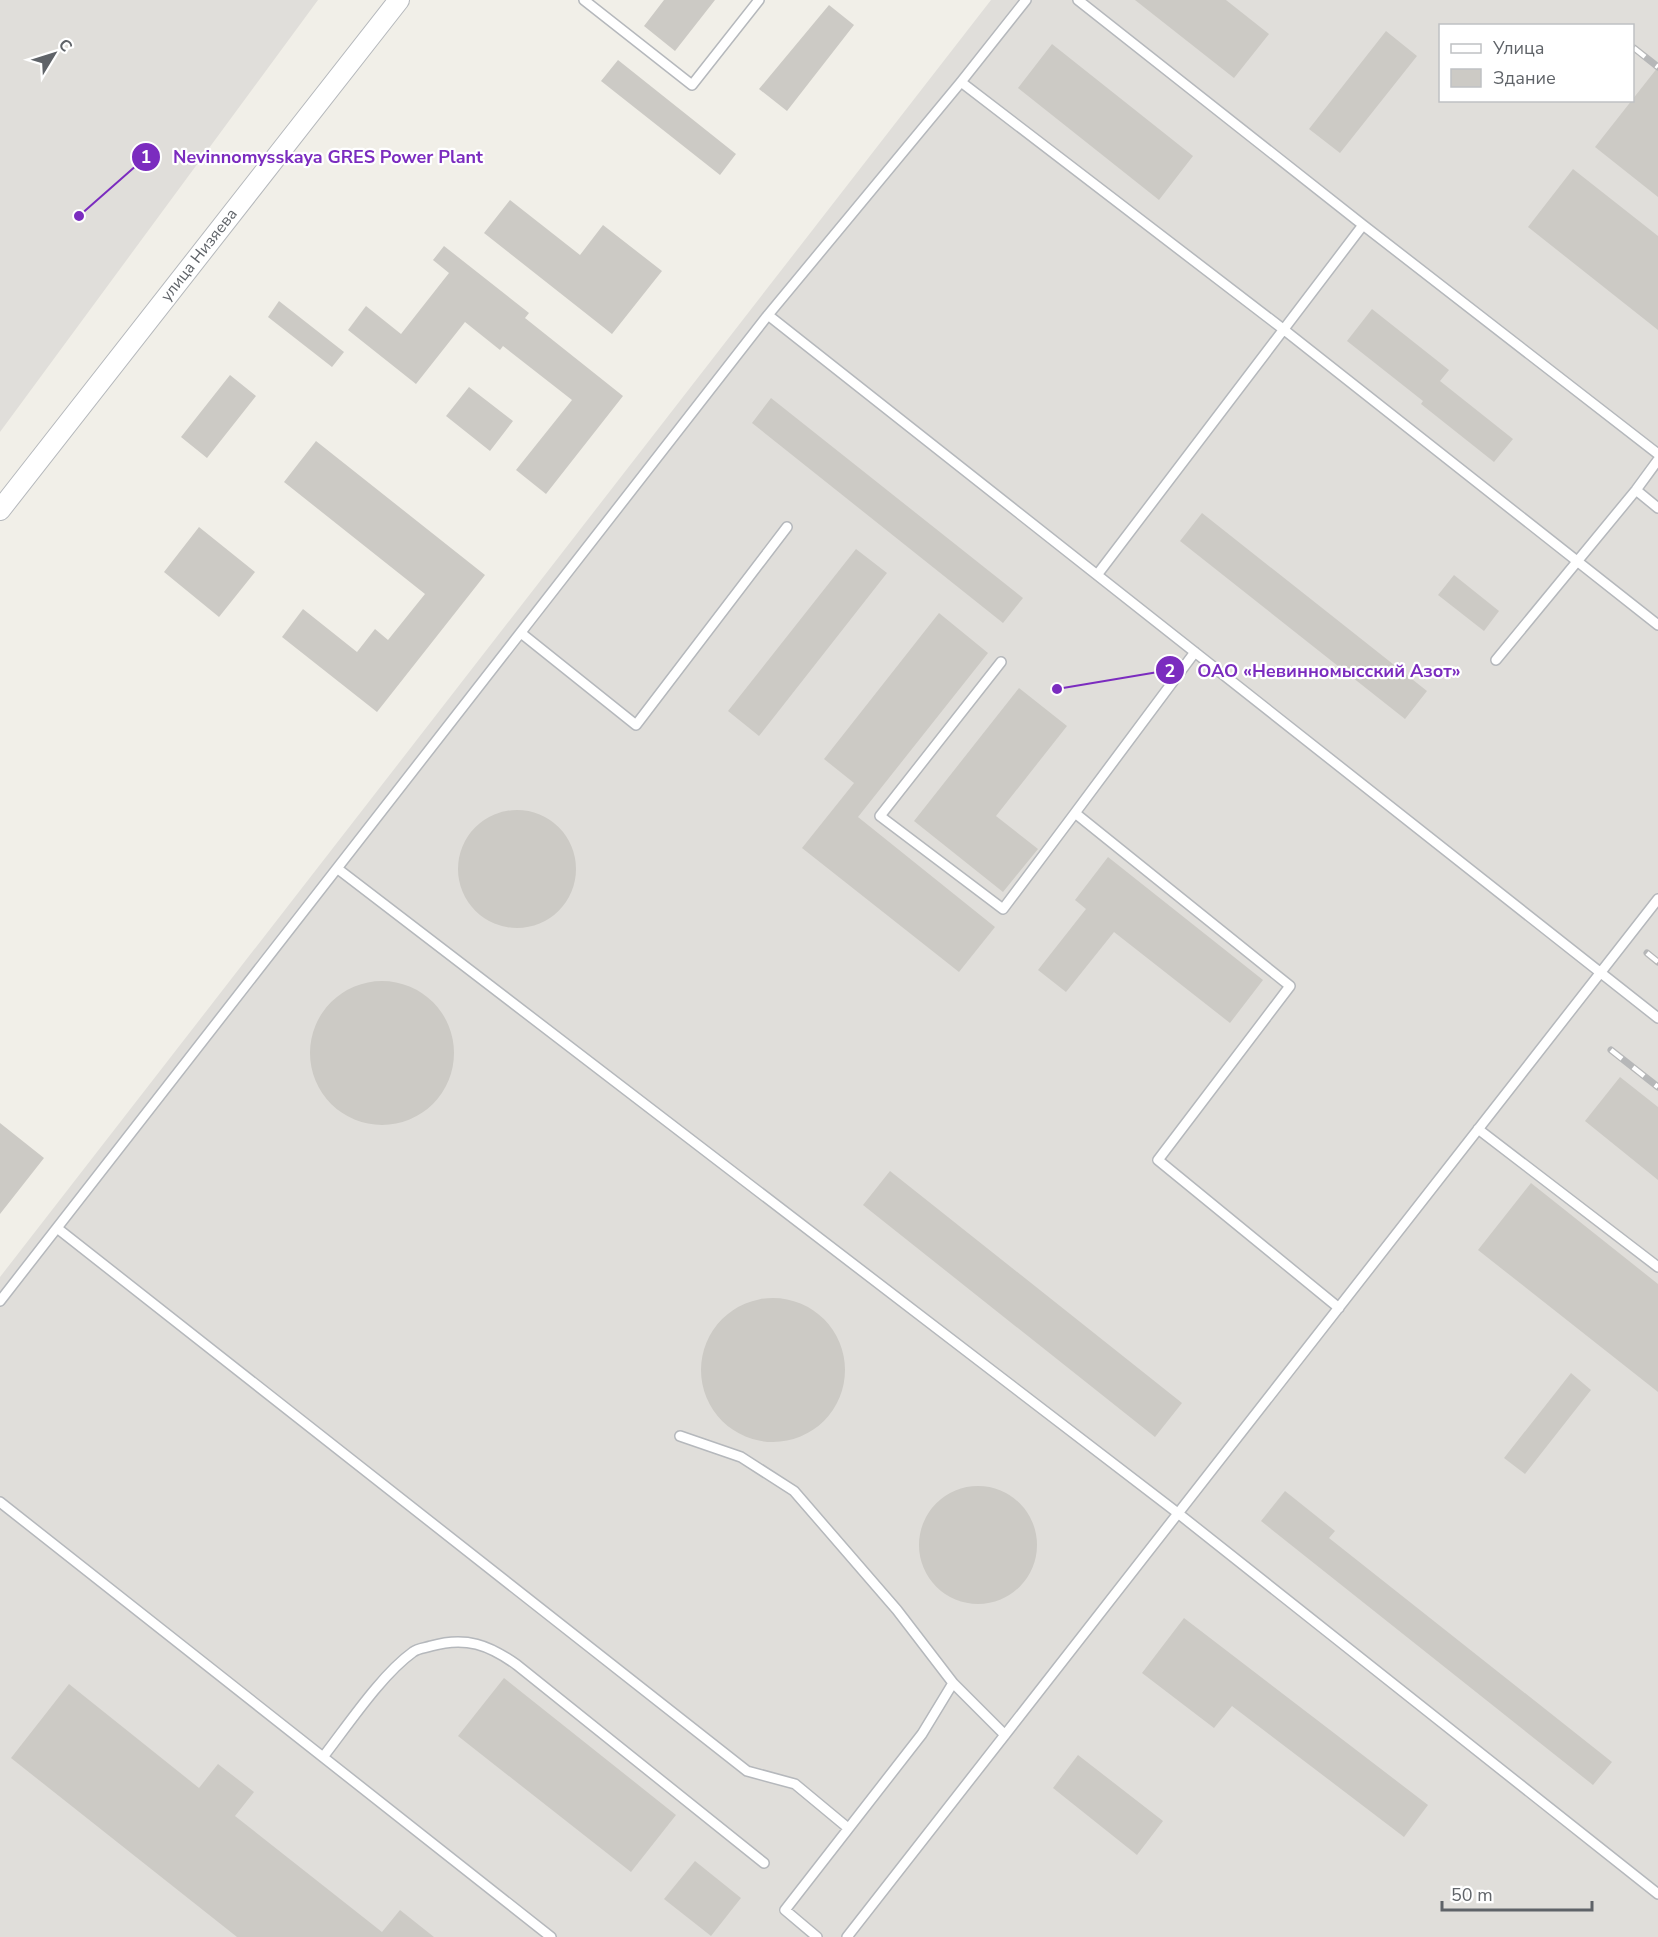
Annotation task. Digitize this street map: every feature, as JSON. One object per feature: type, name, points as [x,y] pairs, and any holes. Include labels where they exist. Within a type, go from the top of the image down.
[{"type":"street","name":"улица Низяева","points":[[0,510],[399,0]]},
{"type":"lane","points":[[584,0],[692,85],[759,0]]},
{"type":"lane","points":[[0,1301],[768,315],[1026,0]]},
{"type":"lane","points":[[1078,0],[1658,454]]},
{"type":"lane","points":[[961,82],[1283,329],[1658,625]]},
{"type":"lane","points":[[1097,575],[1363,225]]},
{"type":"lane","points":[[768,315],[1658,1018]]},
{"type":"lane","points":[[1496,660],[1658,460]]},
{"type":"lane","points":[[1636,490],[1658,508]]},
{"type":"lane","points":[[521,633],[636,725],[787,527]]},
{"type":"lane","points":[[1001,662],[880,816],[1003,909],[1195,652]]},
{"type":"lane","points":[[1075,813],[1290,986],[1158,1160],[1339,1308]]},
{"type":"lane","points":[[338,869],[1179,1514],[1658,1894]]},
{"type":"lane","points":[[847,1937],[1658,899]]},
{"type":"lane","points":[[1478,1129],[1658,1267]]},
{"type":"lane","points":[[57,1228],[747,1771],[795,1784],[848,1828]]},
{"type":"lane","points":[[680,1436],[741,1457],[794,1491],[897,1610],[953,1683],[1005,1735]]},
{"type":"lane","points":[[0,1503],[551,1937]]},
{"type":"lane","points":[[323,1757],[390,1671],[415,1650],[446,1642],[479,1644],[501,1654],[517,1665],[764,1863]]},
{"type":"lane","points":[[817,1937],[785,1910],[922,1734],[953,1683]]},
{"type":"shaded area","points":[[0,0],[318,0],[0,432]]},
{"type":"shaded area","points":[[991,0],[1658,0],[1658,1937],[0,1937],[0,1277]]},
{"type":"building","points":[[664,0],[715,0],[675,51],[644,26]]},
{"type":"building","points":[[1135,0],[1226,0],[1269,34],[1234,78]]},
{"type":"building","points":[[829,5],[854,25],[787,111],[759,89]]},
{"type":"building","points":[[1386,31],[1417,56],[1340,153],[1309,129]]},
{"type":"building","points":[[1052,44],[1193,156],[1159,200],[1018,88]]},
{"type":"building","points":[[618,60],[736,154],[720,175],[601,81]]},
{"type":"building","points":[[1658,67],[1658,197],[1595,147],[1630,102],[1634,102],[1634,97]]},
{"type":"building","points":[[1573,169],[1658,236],[1658,330],[1528,227]]},
{"type":"building","points":[[510,200],[580,255],[603,225],[662,271],[612,334],[484,233]]},
{"type":"building","points":[[444,246],[529,313],[525,318],[623,396],[546,494],[516,470],[572,400],[503,346],[500,350],[465,322],[416,384],[348,330],[366,306],[401,334],[449,273],[433,260]]},
{"type":"building","points":[[279,301],[344,352],[332,367],[268,317]]},
{"type":"building","points":[[1372,309],[1449,370],[1440,381],[1513,439],[1494,462],[1421,404],[1423,401],[1347,341]]},
{"type":"building","points":[[230,375],[256,396],[207,458],[181,437]]},
{"type":"building","points":[[469,387],[513,421],[490,451],[446,416]]},
{"type":"building","points":[[771,398],[1023,598],[1003,623],[752,423]]},
{"type":"building","points":[[316,441],[485,575],[377,712],[282,637],[303,609],[357,652],[375,629],[388,640],[425,594],[284,482]]},
{"type":"building","points":[[1202,513],[1427,691],[1405,719],[1180,541]]},
{"type":"building","points":[[199,527],[255,572],[219,617],[164,572]]},
{"type":"building","points":[[856,549],[887,573],[759,736],[728,711]]},
{"type":"building","points":[[1454,575],[1499,611],[1484,631],[1438,595]]},
{"type":"building","points":[[939,613],[988,653],[858,817],[995,927],[959,972],[802,848],[854,783],[824,759]]},
{"type":"building","points":[[1019,688],[1067,726],[996,816],[1038,849],[1003,892],[914,821]]},
{"type":"building","points":[[517,810],[550,820],[566,836],[576,869],[566,902],[550,918],[517,928],[484,918],[468,902],[458,869],[468,836],[484,820]]},
{"type":"building","points":[[1108,857],[1263,980],[1230,1023],[1114,932],[1066,992],[1038,970],[1086,909],[1075,900]]},
{"type":"building","points":[[382,981],[409,987],[422,993],[433,1002],[442,1013],[448,1026],[454,1053],[448,1080],[442,1093],[433,1104],[422,1113],[409,1119],[382,1125],[355,1119],[342,1113],[331,1104],[322,1093],[316,1080],[310,1053],[316,1026],[322,1013],[331,1002],[342,993],[355,987]]},
{"type":"building","points":[[1620,1077],[1658,1107],[1658,1180],[1585,1121]]},
{"type":"building","points":[[0,1123],[44,1158],[0,1214]]},
{"type":"building","points":[[890,1171],[1182,1403],[1155,1437],[863,1205]]},
{"type":"building","points":[[1531,1183],[1658,1284],[1658,1392],[1478,1250]]},
{"type":"building","points":[[773,1298],[800,1304],[813,1310],[824,1319],[833,1330],[839,1343],[845,1370],[839,1397],[833,1410],[824,1421],[813,1430],[800,1436],[773,1442],[746,1436],[733,1430],[722,1421],[713,1410],[707,1397],[701,1370],[707,1343],[713,1330],[722,1319],[733,1310],[746,1304]]},
{"type":"building","points":[[1571,1373],[1591,1390],[1525,1474],[1504,1458]]},
{"type":"building","points":[[978,1486],[1011,1496],[1027,1512],[1037,1545],[1027,1578],[1011,1594],[978,1604],[945,1594],[929,1578],[919,1545],[929,1512],[945,1496]]},
{"type":"building","points":[[1285,1491],[1335,1531],[1329,1538],[1612,1762],[1593,1785],[1261,1521]]},
{"type":"building","points":[[1184,1618],[1428,1805],[1404,1837],[1232,1706],[1214,1728],[1142,1673]]},
{"type":"building","points":[[504,1678],[676,1815],[631,1872],[458,1736]]},
{"type":"building","points":[[69,1684],[199,1788],[218,1764],[254,1792],[235,1816],[382,1932],[400,1910],[434,1937],[237,1937],[11,1758]]},
{"type":"building","points":[[1078,1755],[1163,1821],[1137,1855],[1053,1788]]},
{"type":"building","points":[[695,1861],[741,1898],[711,1936],[664,1899]]},
{"type":"railway","points":[[1634,48],[1658,67]]},
{"type":"railway","points":[[1647,953],[1658,962]]},
{"type":"railway","points":[[1611,1050],[1658,1087]]},
{"type":"place","name":"Nevinnomysskaya GRES Power Plant","points":[[79,216]]},
{"type":"place","name":"ОАО «Невинномысский Азот»","points":[[1057,689]]}]
